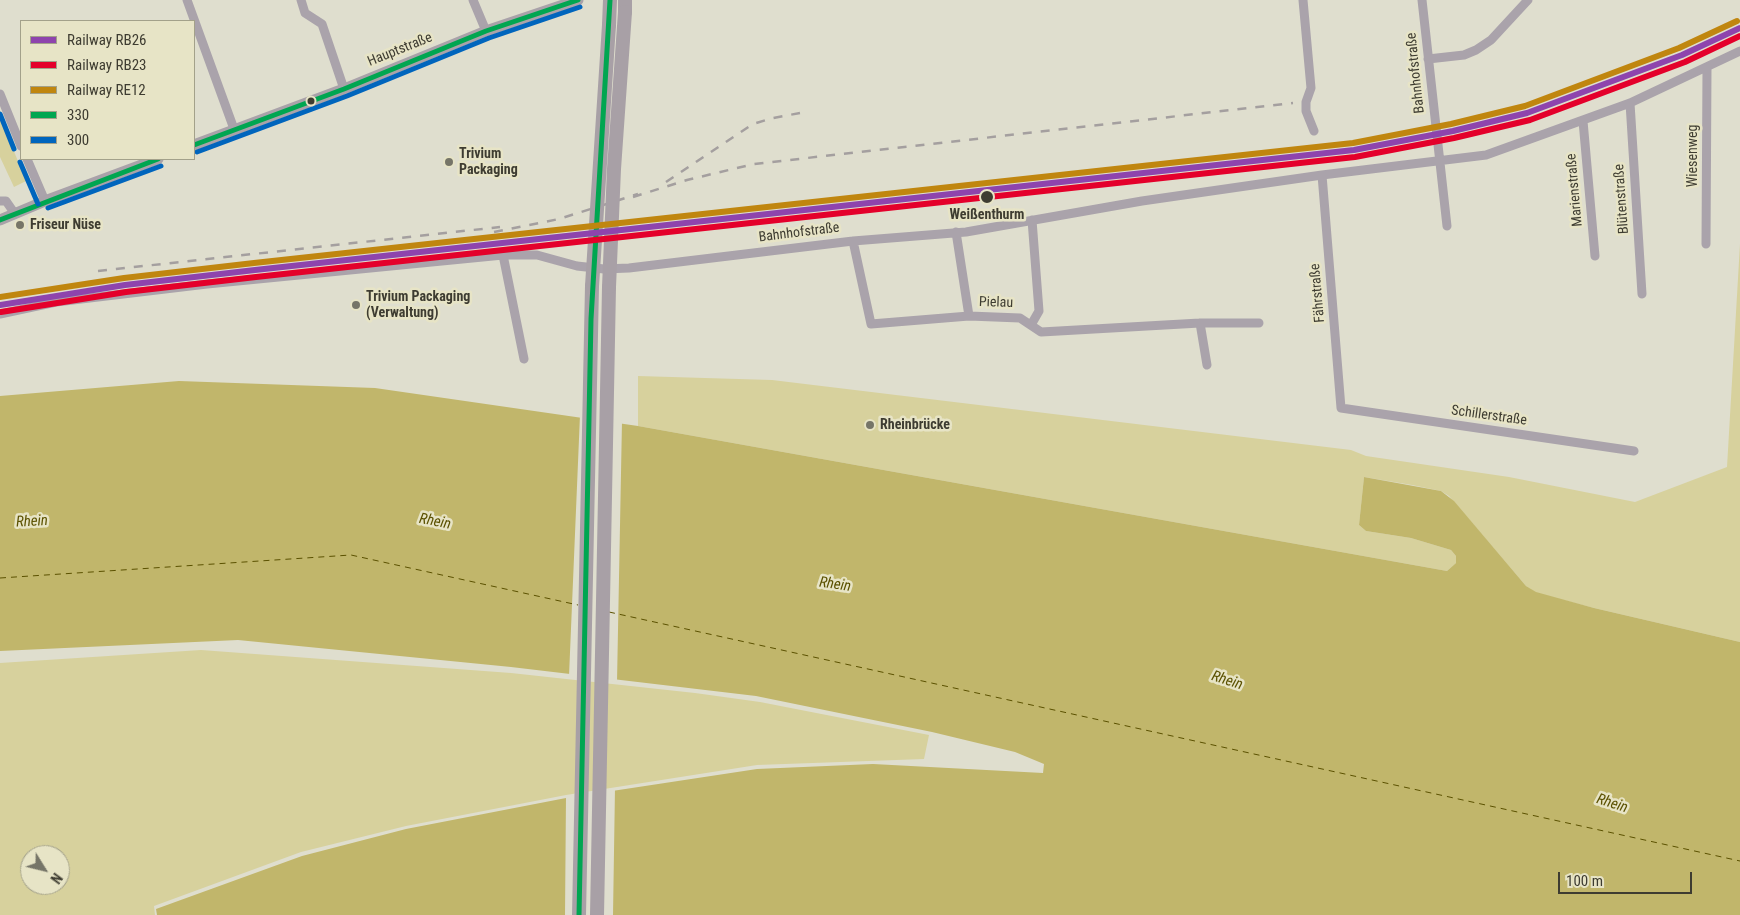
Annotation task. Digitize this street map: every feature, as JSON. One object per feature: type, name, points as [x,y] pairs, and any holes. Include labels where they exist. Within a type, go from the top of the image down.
[{"type":"highway","points":[[579,915],[591,310],[610,0]]},
{"type":"highway","points":[[597,915],[609,277],[625,0]]},
{"type":"main road","name":"Hauptstraße","points":[[195,145],[344,89],[486,32],[578,0]]},
{"type":"main road","points":[[0,220],[45,201],[155,160]]},
{"type":"street","points":[[187,0],[194,20]]},
{"type":"street","points":[[301,0],[305,13],[322,24],[344,89]]},
{"type":"street","points":[[473,0],[486,32]]},
{"type":"street","points":[[1303,0],[1311,88],[1306,102],[1306,111],[1314,131]]},
{"type":"street","name":"Bahnhofstraße","points":[[0,314],[56,302],[207,284],[502,255],[537,255],[577,266],[608,269],[853,241],[956,232],[1142,201],[1440,160],[1422,0]]},
{"type":"street","points":[[1428,58],[1464,55],[1476,50],[1491,40],[1528,0]]},
{"type":"street","points":[[195,22],[234,130]]},
{"type":"street","points":[[1447,226],[1440,160],[1486,155],[1583,121],[1630,103],[1740,51]]},
{"type":"street","name":"Wiesenweg","points":[[1706,244],[1707,68]]},
{"type":"street","points":[[0,94],[20,144]]},
{"type":"street","name":"Blütenstraße","points":[[1630,103],[1642,294]]},
{"type":"street","name":"Marienstraße","points":[[1583,121],[1595,256]]},
{"type":"street","points":[[27,160],[45,201]]},
{"type":"street","name":"Fährstraße","points":[[1322,175],[1341,408]]},
{"type":"street","points":[[0,201],[6,201],[15,214]]},
{"type":"street","points":[[1031,325],[1039,312],[1032,220]]},
{"type":"street","points":[[956,232],[969,316]]},
{"type":"street","name":"Pielau","points":[[853,241],[872,324],[969,316],[1020,318],[1041,332],[1200,323],[1258,323]]},
{"type":"street","points":[[502,255],[524,359]]},
{"type":"street","points":[[1200,323],[1207,365]]},
{"type":"street","name":"Schillerstraße","points":[[1341,408],[1634,451]]},
{"type":"shaded area","points":[[0,117],[26,181],[14,187],[0,157]]},
{"type":"shaded area","points":[[1740,244],[1740,642],[1536,593],[1526,586],[1449,496],[1441,491],[1412,485],[1364,477],[1359,525],[1366,531],[1411,538],[1451,550],[1456,556],[1456,563],[1447,571],[638,426],[638,376],[772,380],[1351,450],[1366,456],[1509,477],[1635,502],[1727,467]]},
{"type":"shaded area","points":[[201,650],[511,673],[760,702],[929,735],[924,759],[757,765],[566,795],[406,826],[301,852],[154,906],[155,915],[0,915],[0,663]]},
{"type":"water","name":"Rhein","points":[[179,381],[375,388],[638,426],[1447,571],[1456,563],[1456,556],[1451,550],[1411,538],[1366,531],[1359,525],[1364,477],[1441,491],[1454,501],[1526,586],[1536,592],[1594,608],[1740,642],[1740,915],[157,915],[156,909],[302,856],[406,829],[566,798],[757,769],[873,764],[1043,773],[1044,764],[1015,752],[932,732],[756,696],[511,667],[238,640],[0,651],[0,396]]},
{"type":"pier","points":[[580,415],[622,421],[617,682],[569,676]]},
{"type":"pier","points":[[615,788],[613,915],[565,915],[566,796]]},
{"type":"ferry route","points":[[0,578],[351,555],[578,605]]},
{"type":"ferry route","points":[[609,612],[1740,861]]},
{"type":"railway","points":[[633,197],[687,180],[754,164],[1293,103]]},
{"type":"railway","points":[[666,182],[753,124],[800,113]]},
{"type":"railway","points":[[494,232],[559,219],[638,194]]},
{"type":"railway","points":[[98,271],[500,227]]},
{"type":"rail line","name":"RE12","points":[[0,297],[124,278],[254,263],[1353,143],[1451,124],[1525,106],[1679,48],[1737,21]]},
{"type":"rail line","name":"RB26","points":[[0,305],[125,285],[255,270],[1354,150],[1453,131],[1527,113],[1682,55],[1740,28]]},
{"type":"rail line","name":"RB23","points":[[1,312],[126,292],[256,277],[1355,157],[1454,138],[1530,120],[1685,62],[1740,36]]},
{"type":"transit line","name":"330","points":[[195,145],[344,89],[486,31],[578,0]]},
{"type":"transit line","name":"330","points":[[579,915],[591,319],[610,0]]},
{"type":"transit line","name":"300","points":[[197,152],[347,96],[489,38],[580,7]]},
{"type":"transit line","name":"300","points":[[0,114],[14,149]]},
{"type":"transit line","name":"330","points":[[0,220],[155,160]]},
{"type":"transit line","name":"300","points":[[20,162],[38,204]]},
{"type":"transit line","name":"300","points":[[48,208],[161,166]]},
{"type":"place","name":"Trivium Packaging","points":[[449,162]]},
{"type":"place","name":"Weißenthurm","points":[[987,197]]},
{"type":"place","name":"Friseur Nüse","points":[[20,225]]},
{"type":"place","name":"Trivium Packaging (Verwaltung)","points":[[356,305]]},
{"type":"place","name":"Rheinbrücke","points":[[870,425]]}]
